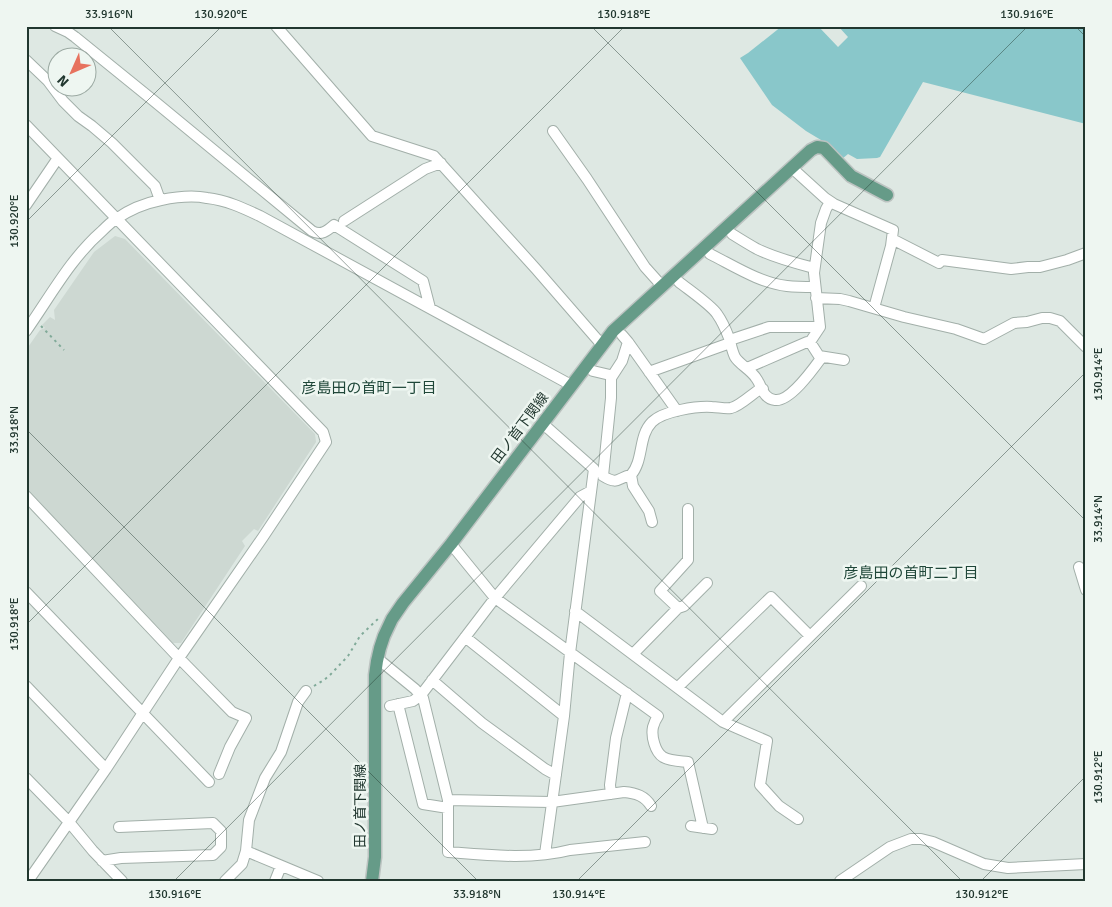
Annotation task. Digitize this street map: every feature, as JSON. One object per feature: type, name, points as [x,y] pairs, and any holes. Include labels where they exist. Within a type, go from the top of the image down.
[{"type":"main road","name":"田ノ首下関線","points":[[372,881],[375,856],[375,674],[377,658],[384,636],[392,619],[403,603],[451,544],[613,331],[811,150],[817,147],[824,148],[851,176],[887,195]]},
{"type":"street","points":[[55,26],[75,37],[154,100],[308,228],[316,233],[320,233],[334,226],[424,281],[430,308]]},
{"type":"street","points":[[276,26],[372,136],[434,156],[602,345]]},
{"type":"street","points":[[26,60],[48,81],[63,101],[78,116],[112,143],[155,186],[160,200]]},
{"type":"street","points":[[26,125],[323,432],[326,442],[106,769],[27,880]]},
{"type":"street","points":[[553,131],[645,267],[662,286]]},
{"type":"street","points":[[26,205],[58,158]]},
{"type":"street","points":[[344,221],[425,169],[441,163]]},
{"type":"street","points":[[792,168],[830,202],[893,234],[939,263],[942,260],[1011,269],[1040,267],[1086,253]]},
{"type":"street","points":[[26,331],[70,266],[91,241],[116,218],[144,205],[172,197],[206,197],[228,202],[260,216],[571,385]]},
{"type":"street","points":[[747,368],[810,342],[820,328],[814,268],[821,223],[830,202]]},
{"type":"street","points":[[732,234],[763,251],[814,268]]},
{"type":"street","points":[[874,308],[893,234]]},
{"type":"street","points":[[710,254],[757,278],[786,286],[815,287]]},
{"type":"street","points":[[679,282],[716,313],[730,341],[735,358],[756,377],[768,398],[780,400],[788,396],[805,379],[822,357]]},
{"type":"street","points":[[816,298],[840,299],[904,318],[956,329],[984,339],[1014,323],[1050,318],[1060,321],[1086,347]]},
{"type":"street","points":[[26,311],[34,319]]},
{"type":"street","points":[[649,372],[769,327],[820,328]]},
{"type":"street","points":[[677,411],[625,338],[622,361],[611,378],[611,398],[603,476],[615,481],[631,475],[636,468],[647,429],[657,418],[677,411],[700,407],[734,407],[762,389]]},
{"type":"street","points":[[810,342],[819,356],[844,360]]},
{"type":"street","points":[[593,371],[610,375],[611,378]]},
{"type":"street","points":[[542,423],[594,469],[545,854]]},
{"type":"street","points":[[631,475],[633,486],[649,511],[652,522]]},
{"type":"street","points":[[591,491],[580,497],[495,598],[421,695],[413,701],[394,705],[422,804],[552,802],[624,792],[634,793],[645,798],[651,806]]},
{"type":"street","points":[[26,496],[232,712],[246,718],[230,747],[219,774]]},
{"type":"street","points":[[678,608],[660,590],[688,560],[688,509]]},
{"type":"street","points":[[451,544],[495,598],[658,716],[653,730],[660,754],[666,758],[688,762],[707,828],[691,826]]},
{"type":"street","points":[[1082,573],[1086,590]]},
{"type":"street","points":[[633,654],[678,608],[684,606],[707,583]]},
{"type":"street","points":[[723,722],[861,586]]},
{"type":"street","points":[[26,592],[209,782]]},
{"type":"street","points":[[678,687],[771,597],[810,636]]},
{"type":"street","points":[[575,610],[723,722],[767,742],[760,785],[779,806],[798,820]]},
{"type":"street","points":[[465,637],[564,716]]},
{"type":"street","points":[[377,658],[421,695],[448,804],[448,852],[490,856],[545,854],[645,842]]},
{"type":"street","points":[[432,680],[482,722],[545,769],[556,775]]},
{"type":"street","points":[[26,686],[106,769]]},
{"type":"street","points":[[225,881],[242,864],[246,851],[249,820],[265,778],[281,752],[296,706],[306,690]]},
{"type":"street","points":[[611,794],[610,785],[616,738],[627,693]]},
{"type":"street","points":[[26,778],[122,881]]},
{"type":"street","points":[[102,861],[121,858],[213,855],[221,847],[221,831],[213,823],[119,827]]},
{"type":"street","points":[[840,881],[890,848],[910,839],[933,842],[984,864],[997,867],[1086,864]]},
{"type":"street","points":[[246,851],[318,881]]},
{"type":"street","points":[[275,881],[281,866]]},
{"type":"path","points":[[34,319],[64,350]]},
{"type":"path","points":[[306,690],[330,675],[348,656],[360,636],[381,616],[392,619]]},
{"type":"shaded area","points":[[115,236],[125,239],[315,434],[316,442],[258,531],[254,529],[242,541],[245,546],[181,643],[173,643],[26,489],[26,350],[40,330],[45,328],[42,325],[50,317],[55,320],[54,310],[94,252]]},
{"type":"water","points":[[782,26],[818,26],[838,47],[848,37],[838,26],[1086,26],[1086,124],[923,82],[880,157],[857,159],[848,154],[842,159],[826,143],[806,131],[772,105],[740,58]]},
{"type":"district","name":"彦島田の首町一丁目","points":[[369,388]]},
{"type":"district","name":"彦島田の首町二丁目","points":[[911,573]]}]
